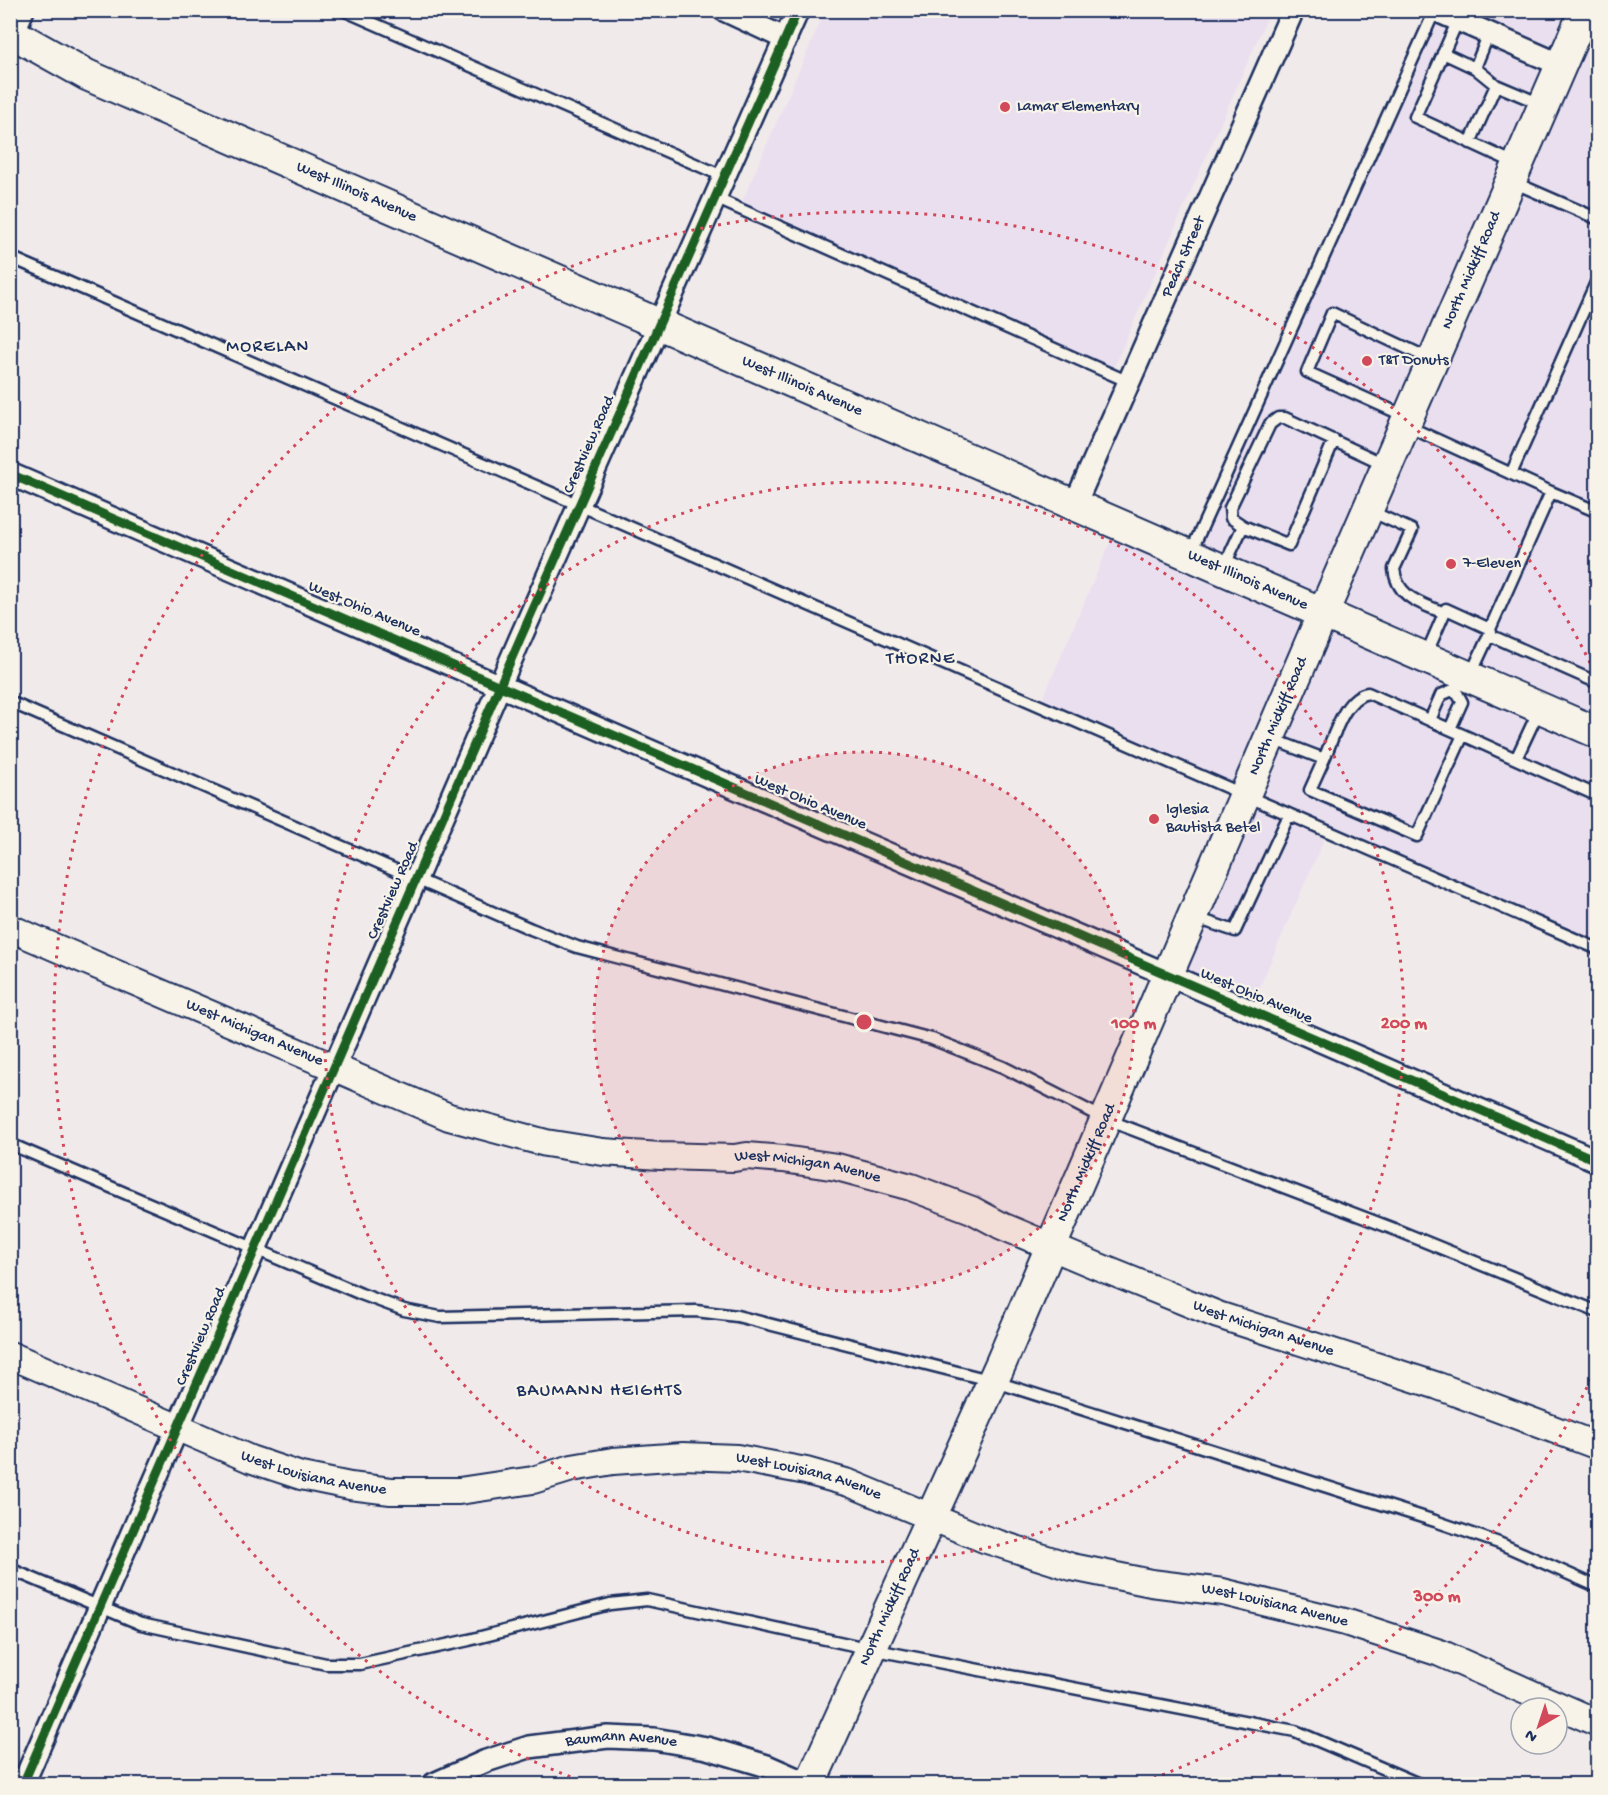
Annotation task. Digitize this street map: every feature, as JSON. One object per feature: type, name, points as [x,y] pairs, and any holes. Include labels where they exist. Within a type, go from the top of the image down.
[{"type":"main road","name":"North Midkiff Road","points":[[809,1785],[993,1381],[1406,421],[1561,65],[1586,14]]},
{"type":"main road","name":"West Illinois Avenue","points":[[14,29],[87,75],[1223,569],[1424,658],[1462,680],[1540,708],[1598,733]]},
{"type":"street","points":[[724,10],[786,39]]},
{"type":"street","name":"Crestview Road","points":[[23,1785],[416,877],[798,10]]},
{"type":"street","name":"Peach Street","points":[[1075,504],[1293,10]]},
{"type":"street","points":[[1435,10],[1561,65]]},
{"type":"street","name":"West Ohio Avenue","points":[[10,474],[1598,1161]]},
{"type":"street","name":"West Michigan Avenue","points":[[10,928],[449,1117],[546,1143],[631,1154],[747,1156],[837,1167],[911,1187],[972,1210],[1050,1247],[1218,1315],[1438,1386],[1598,1446]]},
{"type":"street","name":"West Louisiana Avenue","points":[[10,1355],[250,1459],[301,1476],[375,1489],[425,1492],[459,1491],[532,1480],[572,1468],[630,1458],[683,1455],[754,1460],[822,1475],[1009,1548],[1071,1567],[1151,1583],[1223,1592],[1345,1622],[1440,1653],[1598,1723]]},
{"type":"street","name":"Baumann Avenue","points":[[434,1785],[486,1761],[529,1747],[608,1737],[654,1739],[707,1748],[767,1766],[809,1785]]},
{"type":"lane","points":[[343,10],[725,177]]},
{"type":"lane","points":[[1190,555],[1435,10]]},
{"type":"lane","points":[[1458,20],[1415,117],[1470,143],[1514,173],[1598,219]]},
{"type":"lane","points":[[1475,68],[1489,33]]},
{"type":"lane","points":[[1443,53],[1475,68],[1496,85],[1544,105]]},
{"type":"lane","points":[[1470,143],[1496,85]]},
{"type":"lane","points":[[716,198],[1129,382]]},
{"type":"lane","points":[[10,257],[1598,949]]},
{"type":"lane","points":[[1511,474],[1598,278]]},
{"type":"lane","points":[[1433,360],[1332,313],[1307,372],[1511,474],[1598,512]]},
{"type":"lane","points":[[1334,440],[1289,545],[1243,526],[1231,518],[1230,508],[1270,424],[1278,418],[1285,418],[1334,440],[1387,465]]},
{"type":"lane","points":[[1430,720],[1441,695],[1462,680],[1490,631],[1551,492]]},
{"type":"lane","points":[[1368,510],[1412,530],[1394,569],[1400,589],[1407,597],[1444,613]]},
{"type":"lane","points":[[1223,569],[1243,526]]},
{"type":"lane","points":[[1424,658],[1446,609],[1490,631],[1492,636],[1598,683]]},
{"type":"lane","points":[[1450,729],[1462,702],[1462,680]]},
{"type":"lane","points":[[1463,735],[1417,836],[1310,790],[1346,708],[1353,699],[1368,693],[1430,720],[1598,796]]},
{"type":"lane","points":[[10,702],[531,929],[578,947],[932,1039],[1003,1067],[1105,1119],[1394,1229],[1598,1312]]},
{"type":"lane","points":[[1516,759],[1540,708]]},
{"type":"lane","points":[[1269,737],[1324,759]]},
{"type":"lane","points":[[1193,916],[1235,931],[1289,815]]},
{"type":"lane","points":[[10,1144],[256,1250],[404,1310],[440,1317],[696,1311],[737,1316],[993,1381],[1435,1521],[1499,1544],[1598,1587]]},
{"type":"lane","points":[[10,1569],[141,1624],[326,1664],[360,1664],[469,1640],[610,1604],[647,1599],[871,1649],[1295,1731],[1419,1785]]},
{"type":"shaded area","name":"Lamar Elementary","points":[[825,11],[1270,11],[1114,367],[741,204]]},
{"type":"shaded area","points":[[1431,11],[1597,11],[1597,948],[1328,830],[1250,1009],[1176,977],[1242,793],[1040,705],[1118,524],[1193,556]]},
{"type":"cycle path","points":[[23,1784],[520,639],[798,10]]},
{"type":"cycle path","points":[[10,474],[1598,1161]]},
{"type":"place","name":"Lamar Elementary","points":[[1005,107]]},
{"type":"place","name":"T&T Donuts","points":[[1367,361]]},
{"type":"place","name":"7-Eleven","points":[[1451,564]]},
{"type":"place","name":"Iglesia Bautista Betel","points":[[1154,819]]},
{"type":"district","name":"MORELAN","points":[[268,347]]},
{"type":"district","name":"THORNE","points":[[921,659]]},
{"type":"district","name":"BAUMANN HEIGHTS","points":[[600,1391]]}]
